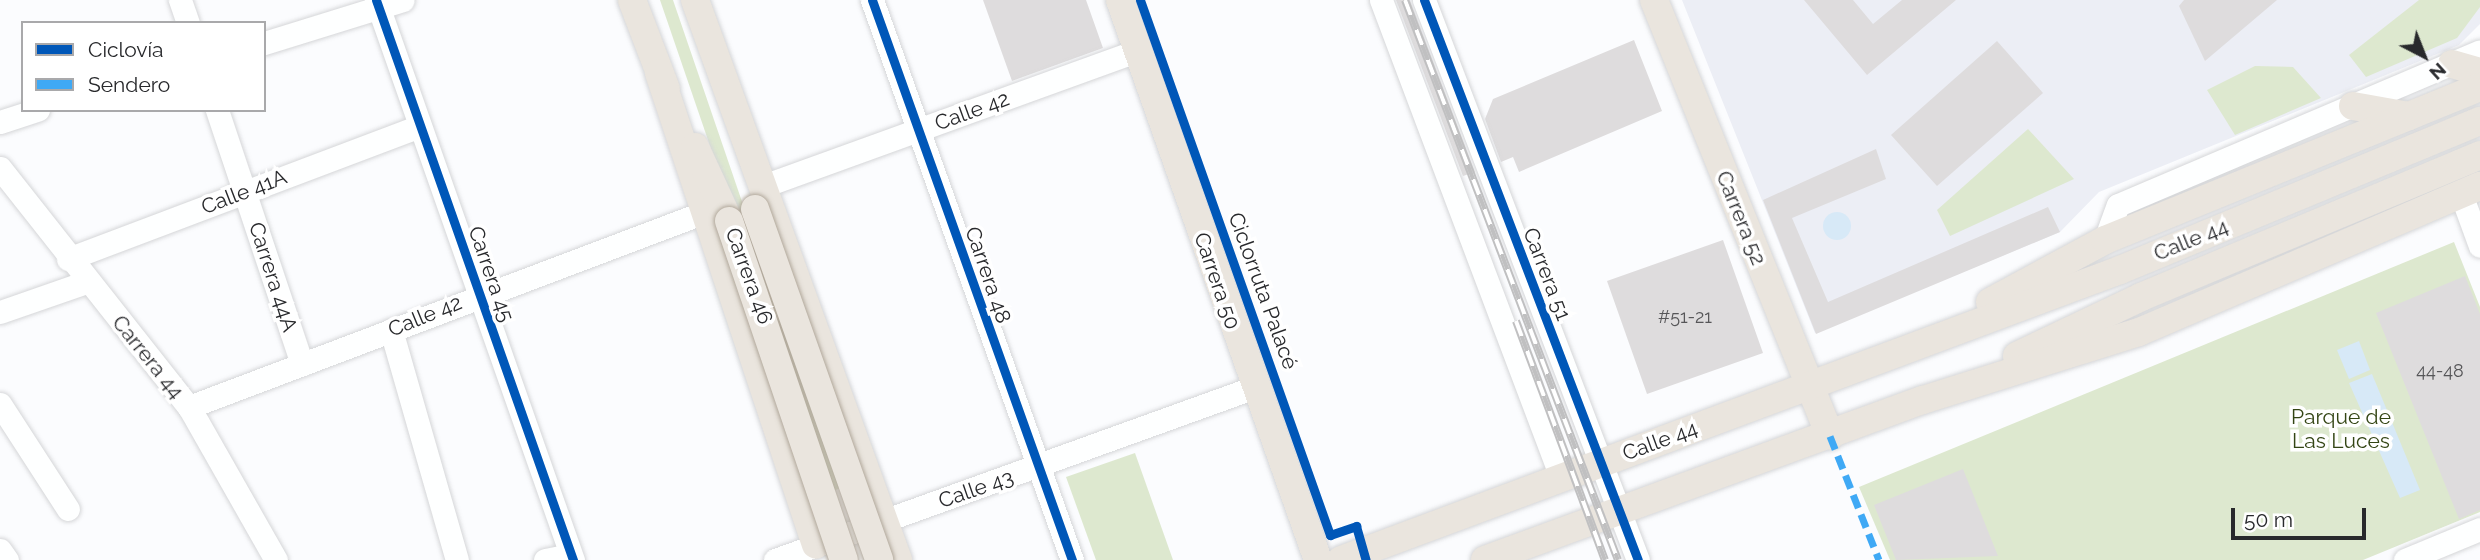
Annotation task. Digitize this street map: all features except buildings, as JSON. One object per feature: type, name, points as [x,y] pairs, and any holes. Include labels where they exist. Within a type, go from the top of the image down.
[{"type":"main road","name":"Carrera 46","points":[[632,0],[659,73],[729,221],[844,560]]},
{"type":"main road","name":"Carrera 46","points":[[695,0],[879,560]]},
{"type":"main road","name":"Carrera 50","points":[[1119,0],[1318,560]]},
{"type":"main road","name":"Carrera 52","points":[[1654,0],[1830,436]]},
{"type":"main road","points":[[2452,64],[2480,72]]},
{"type":"main road","points":[[659,73],[702,213],[816,545]]},
{"type":"main road","name":"Calle 44","points":[[1899,351],[2105,240],[2480,87]]},
{"type":"main road","points":[[2353,106],[2409,116]]},
{"type":"main road","name":"Calle 44","points":[[1341,560],[2120,270],[2480,121]]},
{"type":"main road","name":"Calle 44","points":[[1923,400],[2141,297],[2480,155]]},
{"type":"main road","name":"Calle 44","points":[[1485,560],[1923,400],[2139,332],[2471,190]]},
{"type":"main road","name":"Carrera 46","points":[[761,197],[898,560]]},
{"type":"street","points":[[180,0],[187,21]]},
{"type":"street","points":[[266,42],[378,4],[403,0]]},
{"type":"street","name":"Carrera 48","points":[[872,0],[1072,560]]},
{"type":"street","points":[[1381,0],[1561,477]]},
{"type":"street","name":"Carrera 51","points":[[1424,0],[1638,560]]},
{"type":"street","name":"Carrera 45","points":[[378,4],[572,557]]},
{"type":"street","name":"Calle 42","points":[[761,197],[918,130],[1137,51]]},
{"type":"street","points":[[2105,240],[2118,205],[2480,51]]},
{"type":"street","points":[[0,122],[32,112]]},
{"type":"street","name":"Carrera 44A","points":[[218,112],[302,364]]},
{"type":"street","name":"Calle 41A","points":[[68,259],[420,126]]},
{"type":"street","name":"Carrera 44","points":[[0,168],[86,282],[188,407],[276,560]]},
{"type":"street","points":[[2471,190],[2480,246]]},
{"type":"street","name":"Calle 42","points":[[188,407],[479,294],[702,213]]},
{"type":"street","points":[[0,312],[86,282]]},
{"type":"street","points":[[391,330],[457,560]]},
{"type":"street","name":"Calle 43","points":[[775,560],[1037,468],[1255,387]]},
{"type":"street","points":[[0,404],[68,509]]},
{"type":"street","points":[[2404,560],[2437,554],[2480,529]]},
{"type":"street","points":[[0,550],[7,560]]},
{"type":"street","points":[[545,560],[572,557]]},
{"type":"shaded area","points":[[1682,0],[2480,0],[2480,24],[2459,45],[2099,192],[2060,232],[1815,333]]},
{"type":"green space","points":[[660,0],[673,0],[840,488],[829,493]]},
{"type":"green space","points":[[2419,0],[2480,0],[2480,7],[2457,38],[2366,77],[2349,55]]},
{"type":"green space","points":[[2255,66],[2293,67],[2321,98],[2235,135],[2207,90]]},
{"type":"green space","points":[[2028,129],[2074,179],[1950,236],[1937,210]]},
{"type":"green space","name":"Parque de Las Luces","points":[[2454,242],[2480,307],[2480,512],[2363,560],[1890,560],[1859,487]]},
{"type":"green space","points":[[1135,453],[1173,560],[1096,560],[1066,477]]},
{"type":"water","points":[[1837,212],[1847,216],[1851,226],[1847,236],[1837,240],[1827,236],[1823,226],[1827,216]]},
{"type":"water","points":[[2359,341],[2370,370],[2349,379],[2337,350]]},
{"type":"water","points":[[2372,374],[2420,490],[2400,498],[2349,383]]},
{"type":"railway","points":[[1405,0],[1618,560]]},
{"type":"railway","points":[[1516,321],[1605,560]]},
{"type":"marked path","points":[[1830,436],[1879,560]]},
{"type":"cycle path","points":[[376,0],[573,560]]},
{"type":"cycle path","points":[[872,0],[1072,560]]},
{"type":"cycle path","name":"Ciclorruta Palacé","points":[[1140,0],[1330,535],[1356,526],[1366,560]]},
{"type":"cycle path","points":[[1424,0],[1638,560]]}]
